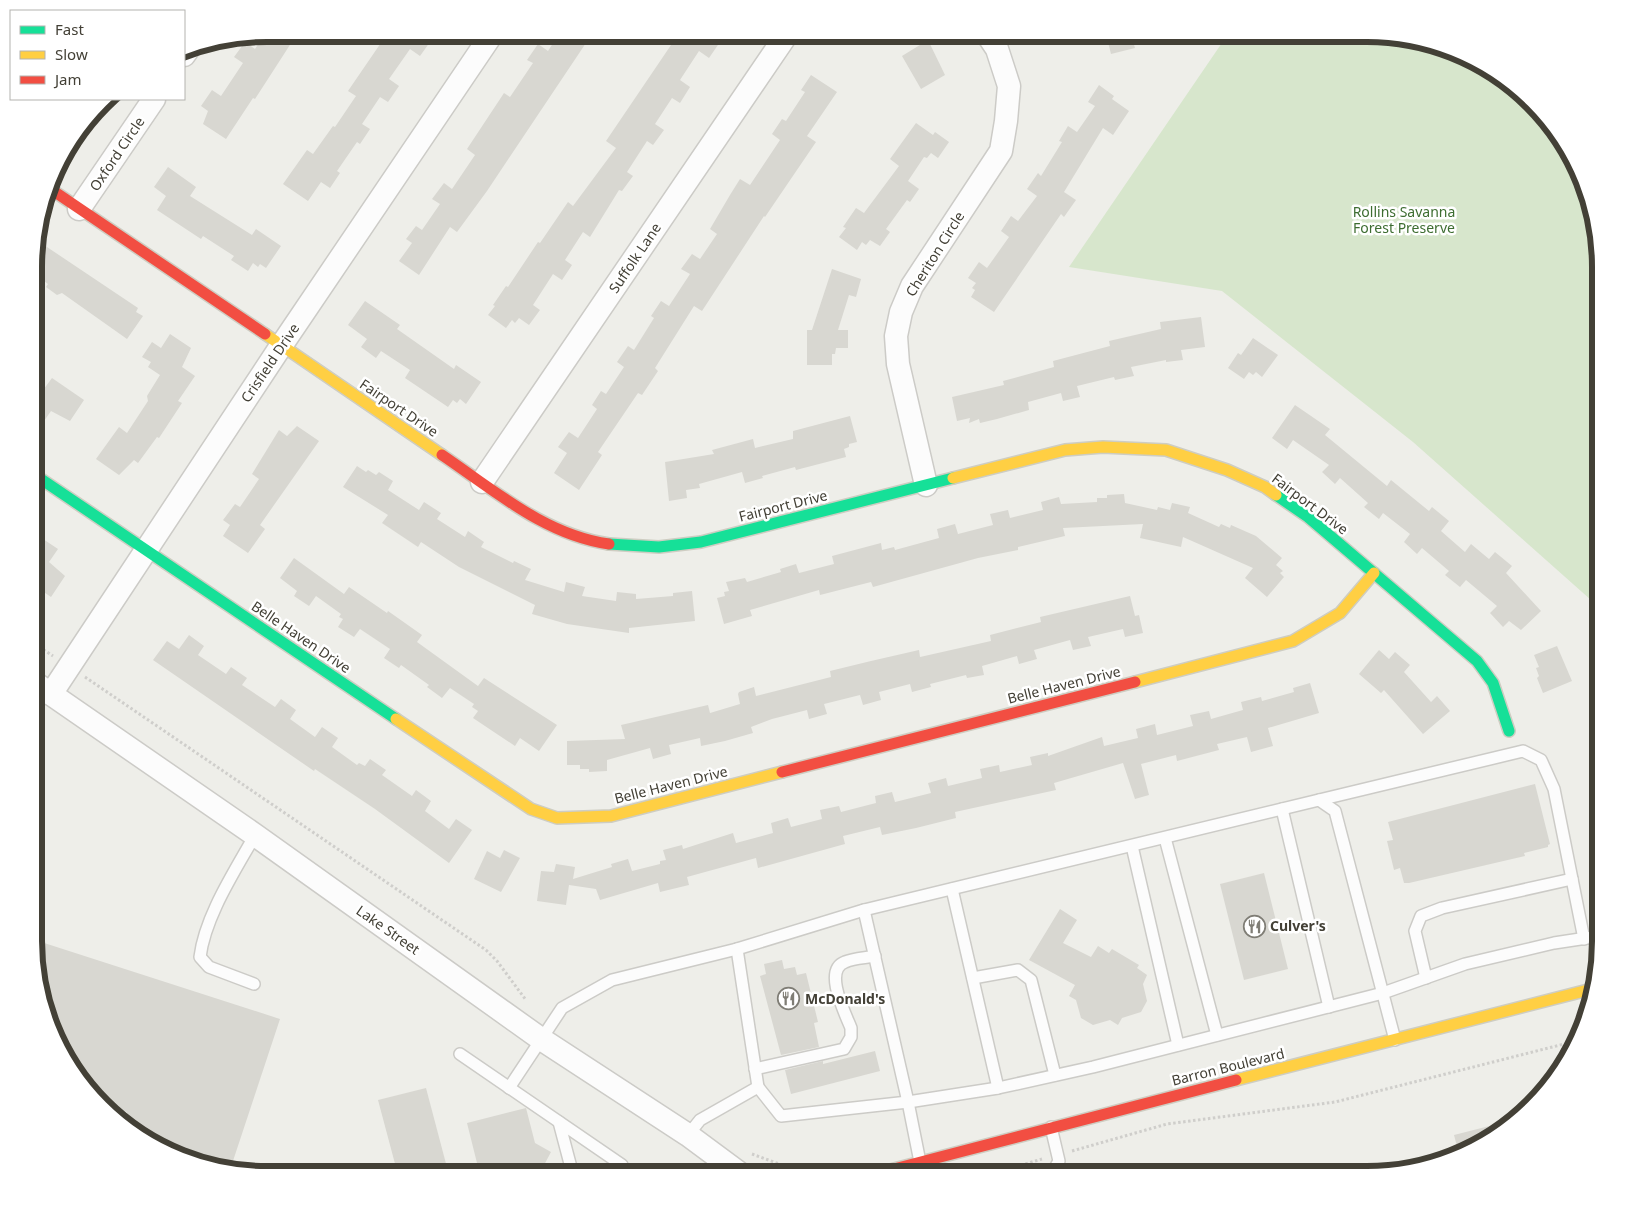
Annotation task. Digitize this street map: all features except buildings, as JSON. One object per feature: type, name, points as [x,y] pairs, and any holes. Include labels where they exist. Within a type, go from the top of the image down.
[{"type":"street","name":"Crisfield Drive","points":[[43,689],[70,667],[281,346],[487,42]]},
{"type":"street","name":"Suffolk Lane","points":[[482,482],[782,42]]},
{"type":"street","name":"Cheriton Circle","points":[[926,485],[898,364],[896,336],[901,312],[912,286],[1000,151],[1006,121],[1009,86],[997,49],[992,42]]},
{"type":"street","name":"Oxford Circle","points":[[79,209],[153,100]]},
{"type":"street","name":"Fairport Drive","points":[[55,192],[544,524],[571,536],[605,545],[660,548],[701,542],[1065,450],[1103,447],[1166,450],[1227,470],[1265,487],[1308,518],[1476,661],[1493,683],[1509,731]]},
{"type":"street","name":"Belle Haven Drive","points":[[42,480],[501,790],[531,809],[557,818],[611,816],[1293,641],[1340,613],[1374,573]]},
{"type":"street","name":"Lake Street","points":[[43,689],[255,835],[547,1031],[730,1166]]},
{"type":"street","name":"Barron Boulevard","points":[[905,1166],[1586,991]]},
{"type":"lane","points":[[509,1088],[562,1008],[612,980],[737,949],[864,910],[1523,751],[1542,760],[1554,789],[1584,939]]},
{"type":"lane","points":[[1319,800],[1335,811],[1395,1040]]},
{"type":"lane","points":[[1282,809],[1329,1007]]},
{"type":"lane","points":[[254,984],[208,967],[200,957],[201,946],[213,916],[255,835]]},
{"type":"lane","points":[[1165,838],[1217,1035]]},
{"type":"lane","points":[[1132,846],[1178,1045]]},
{"type":"lane","points":[[1426,978],[1415,931],[1421,916],[1442,908],[1572,879]]},
{"type":"lane","points":[[952,888],[998,1088]]},
{"type":"lane","points":[[864,910],[920,1162]]},
{"type":"lane","points":[[737,949],[758,1087],[781,1116],[908,1102],[998,1088],[1383,993],[1465,964],[1554,943],[1592,938]]},
{"type":"lane","points":[[755,1069],[844,1049],[851,1037],[851,1028],[834,979],[835,970],[843,962],[875,956]]},
{"type":"lane","points":[[973,978],[1018,970],[1031,980],[1055,1075]]},
{"type":"lane","points":[[460,1054],[622,1165]]},
{"type":"lane","points":[[688,1135],[700,1120],[758,1087]]},
{"type":"lane","points":[[559,1122],[571,1166]]},
{"type":"lane","points":[[1051,1127],[1059,1161],[1056,1166]]},
{"type":"path","points":[[42,649],[486,950],[497,960],[547,1031]]},
{"type":"path","points":[[1018,1166],[1167,1124],[1335,1102],[1567,1043]]},
{"type":"path","points":[[748,1152],[782,1166]]},
{"type":"green space","name":"Rollins Savanna Forest Preserve","points":[[1223,42],[1367,42],[1396,44],[1439,54],[1492,80],[1526,108],[1554,142],[1580,195],[1590,238],[1592,267],[1592,601],[1413,442],[1222,291],[1069,267]]},
{"type":"traffic: fast","points":[[609,544],[659,547],[701,542],[953,478]]},
{"type":"traffic: fast","points":[[42,480],[396,719]]},
{"type":"traffic: fast","points":[[1276,495],[1308,517],[1477,661],[1493,683],[1509,731]]},
{"type":"traffic: slow","points":[[265,334],[442,455]]},
{"type":"traffic: slow","points":[[953,478],[1065,450],[1103,447],[1166,450],[1227,470],[1265,487],[1276,495]]},
{"type":"traffic: slow","points":[[1135,682],[1293,641],[1340,613],[1374,573]]},
{"type":"traffic: slow","points":[[396,719],[531,809],[557,818],[611,816],[782,772]]},
{"type":"traffic: slow","points":[[1236,1080],[1586,991]]},
{"type":"traffic: jam","points":[[55,192],[265,334]]},
{"type":"traffic: jam","points":[[442,455],[501,496],[542,521],[586,539],[609,544]]},
{"type":"traffic: jam","points":[[782,772],[1135,682]]},
{"type":"traffic: jam","points":[[906,1166],[1236,1080]]},
{"type":"place","name":"Culver's","points":[[1254,926]]},
{"type":"place","name":"McDonald's","points":[[789,999]]}]
